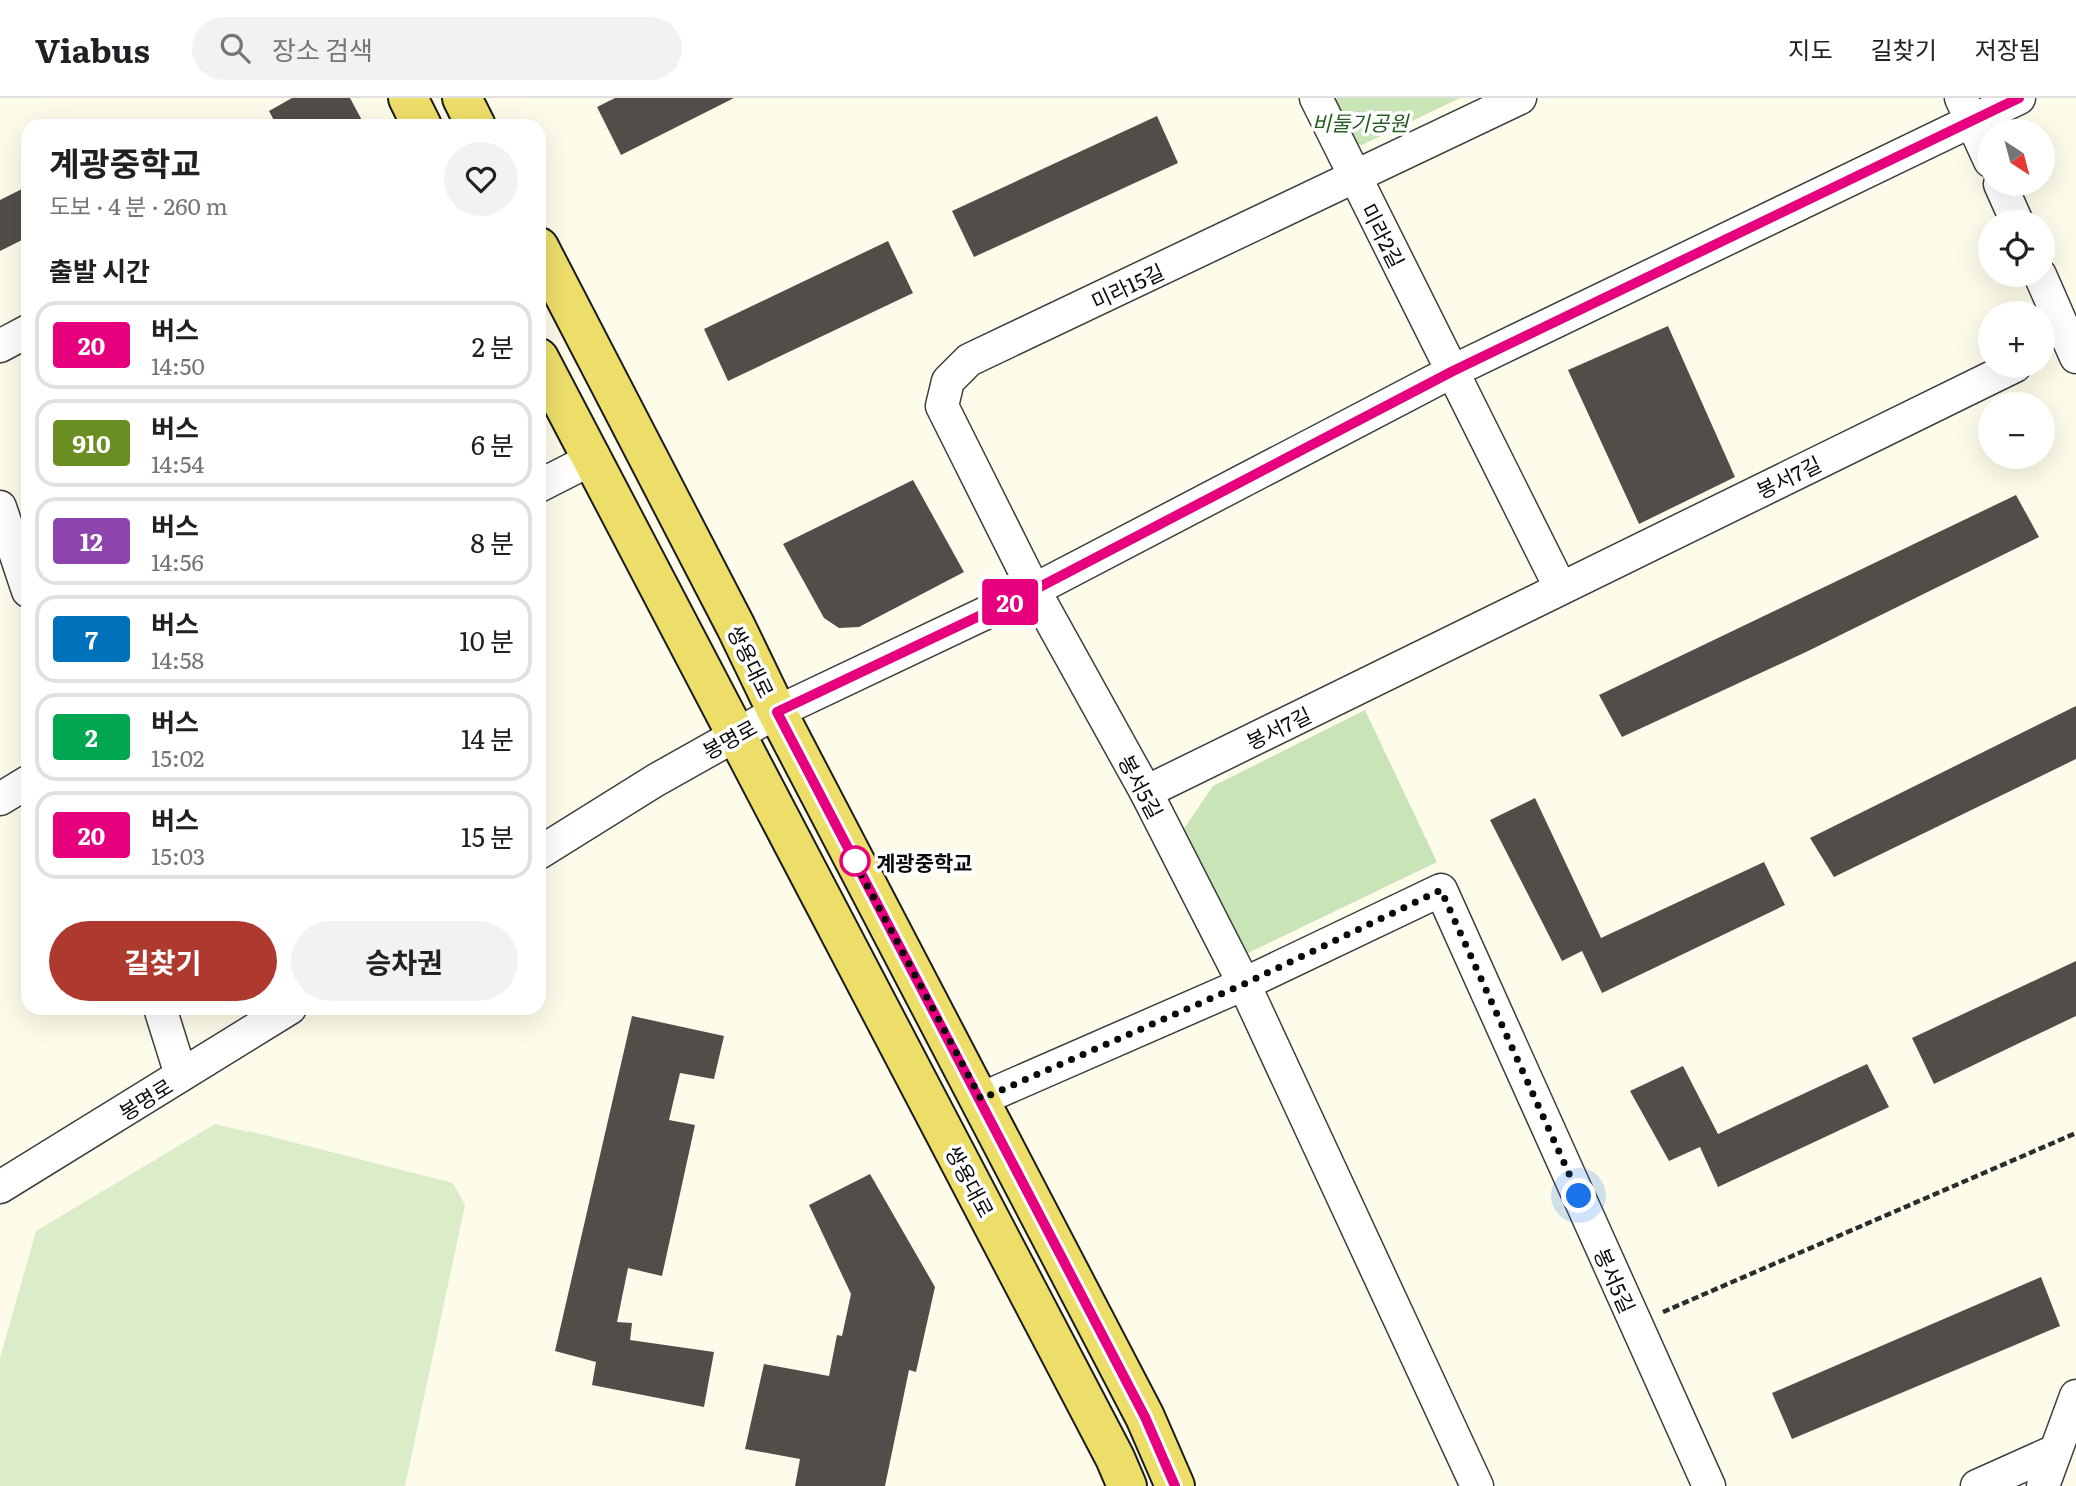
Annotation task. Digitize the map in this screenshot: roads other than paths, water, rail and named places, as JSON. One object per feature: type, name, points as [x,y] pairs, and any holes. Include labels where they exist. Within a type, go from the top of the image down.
[{"type":"main road","points":[[408,98],[418,119]]},
{"type":"main road","points":[[462,98],[472,119]]},
{"type":"main road","name":"쌍용대로","points":[[546,260],[736,626],[777,712],[1145,1417],[1175,1486]]},
{"type":"main road","name":"쌍용대로","points":[[546,371],[1115,1458],[1127,1486]]},
{"type":"street","name":"미라2길","points":[[1316,98],[1453,371]]},
{"type":"street","name":"미라15길","points":[[1034,590],[942,406],[948,381],[969,360],[1520,98]]},
{"type":"street","name":"봉명로","points":[[546,849],[736,733],[777,712],[1034,590],[1453,371],[1967,110],[2019,98]]},
{"type":"street","points":[[1967,110],[1978,134]]},
{"type":"street","points":[[2044,287],[2062,350]]},
{"type":"street","points":[[0,346],[21,335]]},
{"type":"street","points":[[1453,371],[1560,587]]},
{"type":"street","name":"봉서7길","points":[[1146,792],[1990,378]]},
{"type":"street","points":[[546,482],[592,459]]},
{"type":"street","points":[[0,507],[8,559],[21,580]]},
{"type":"street","name":"봉서5길","points":[[1034,590],[1146,792],[1244,984],[1477,1486]]},
{"type":"street","points":[[0,799],[21,786]]},
{"type":"street","name":"봉서5길","points":[[981,1099],[1244,984],[1441,890],[1709,1486]]},
{"type":"street","points":[[162,1015],[181,1075]]},
{"type":"street","name":"봉명로","points":[[0,1187],[279,1015]]},
{"type":"street","points":[[2043,1486],[2076,1396]]},
{"type":"street","points":[[1978,1486],[2055,1451]]},
{"type":"place","name":"계광중학교","points":[[855,861]]},
{"type":"park label","name":"비둘기공원","points":[[1360,121]]}]
